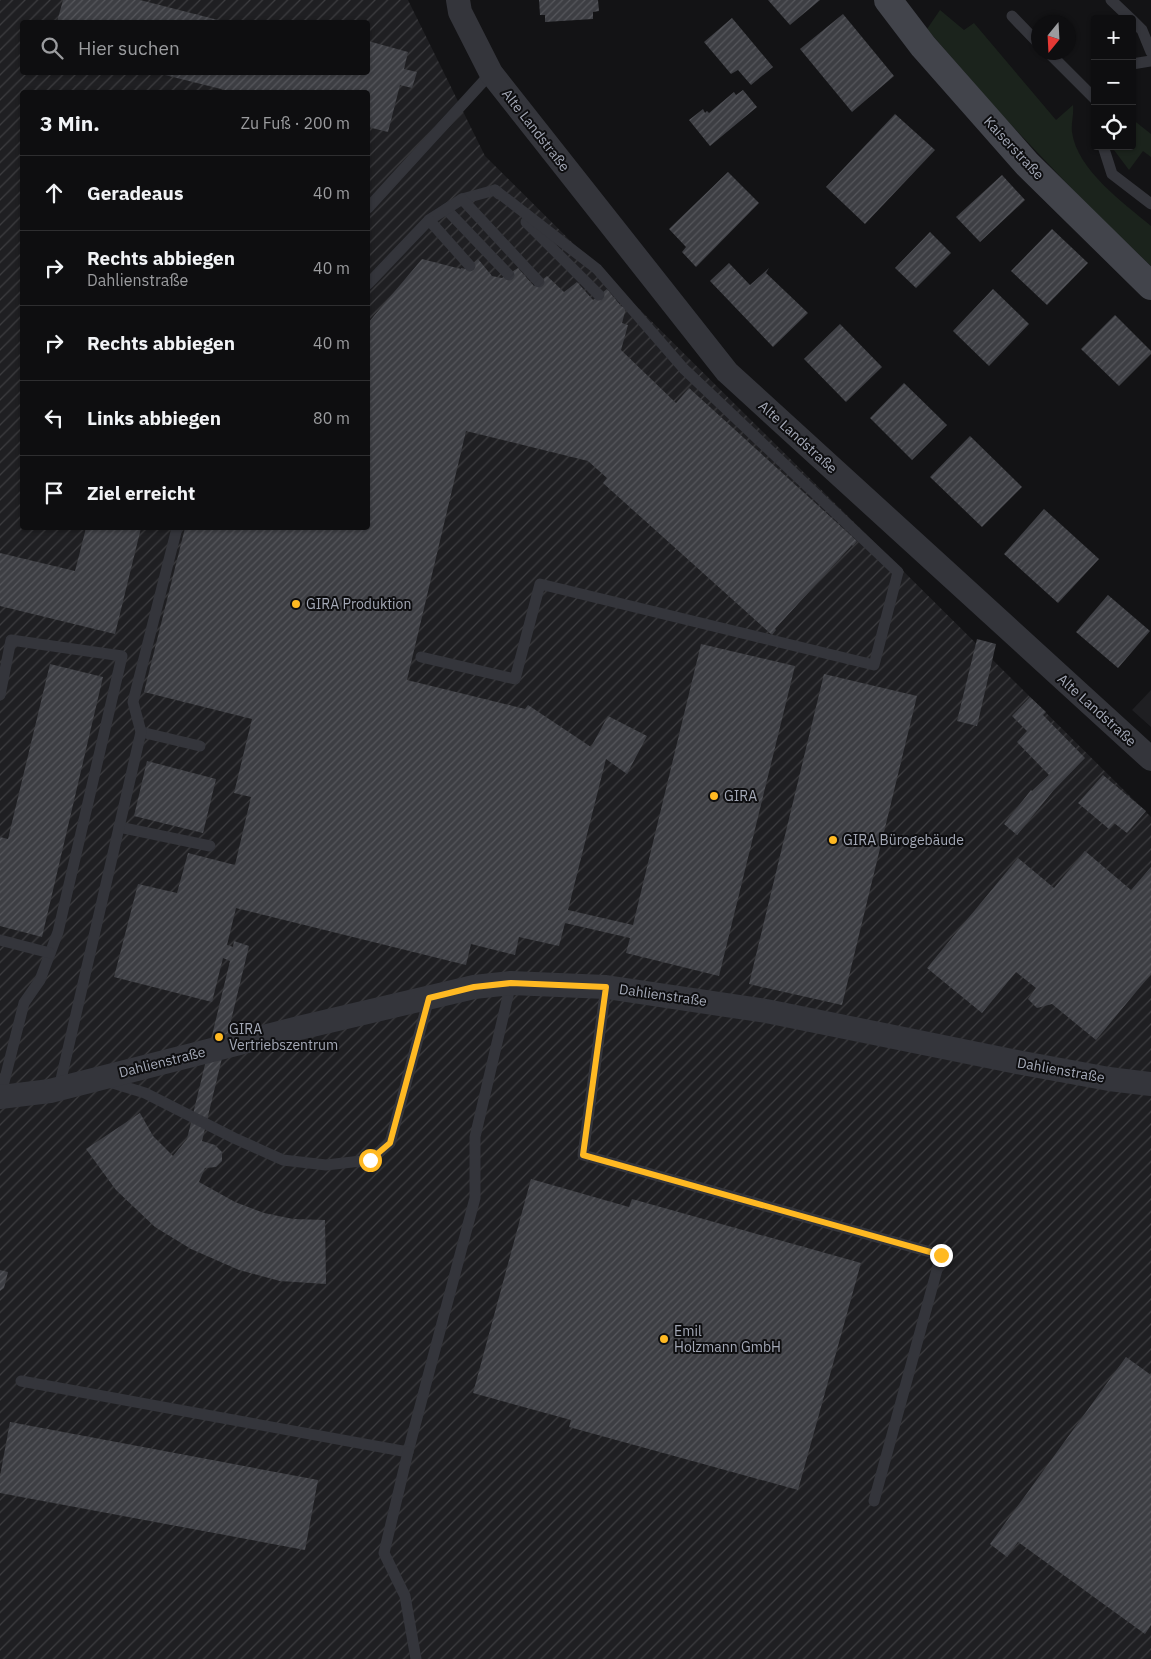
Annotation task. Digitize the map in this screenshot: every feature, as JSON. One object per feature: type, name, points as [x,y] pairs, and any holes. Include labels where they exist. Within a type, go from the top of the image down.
[{"type":"main road","name":"Kaiserstraße","points":[[888,0],[923,46],[1027,164],[1151,286]]},
{"type":"street","name":"Alte Landstraße","points":[[458,0],[460,12],[491,73],[727,372],[1151,759]]},
{"type":"street","name":"Dahlienstraße","points":[[0,1097],[18,1096],[59,1088],[474,987],[511,983],[611,988],[766,1010],[1017,1062],[1109,1079],[1151,1084]]},
{"type":"lane","points":[[1111,0],[1127,15]]},
{"type":"lane","points":[[1012,16],[1031,36]]},
{"type":"lane","points":[[1136,24],[1142,30],[1151,52]]},
{"type":"lane","points":[[1056,60],[1091,95]]},
{"type":"lane","points":[[1136,63],[1151,61]]},
{"type":"lane","points":[[370,206],[491,73]]},
{"type":"lane","points":[[1104,150],[1112,174],[1151,204]]},
{"type":"lane","points":[[370,282],[429,220],[462,199],[495,190]]},
{"type":"lane","points":[[495,190],[599,295]]},
{"type":"lane","points":[[421,657],[515,679],[540,584],[874,665],[898,572],[684,369],[597,269],[495,190]]},
{"type":"lane","points":[[462,199],[539,282]]},
{"type":"lane","points":[[446,209],[508,276]]},
{"type":"lane","points":[[429,220],[470,266]]},
{"type":"lane","points":[[59,1088],[141,732],[133,702],[176,530]]},
{"type":"lane","points":[[0,695],[5,639],[122,656],[58,932],[40,980],[24,1003],[0,1102]]},
{"type":"lane","points":[[141,732],[200,746]]},
{"type":"lane","points":[[119,828],[210,846]]},
{"type":"lane","points":[[0,940],[50,954]]},
{"type":"lane","points":[[416,1659],[405,1596],[384,1553],[408,1452],[475,1198],[475,1137],[511,983]]},
{"type":"lane","points":[[611,988],[583,1155],[941,1255],[874,1501]]},
{"type":"lane","points":[[97,1078],[145,1093],[234,1138],[283,1160],[326,1165],[370,1160],[390,1143],[429,998]]},
{"type":"lane","points":[[21,1381],[408,1452]]},
{"type":"shaded area","points":[[0,0],[408,0],[485,156],[1151,817],[1151,1659],[0,1659]]},
{"type":"shaded area","points":[[940,10],[964,30],[974,23],[1056,120],[1073,105],[1072,132],[1076,146],[1083,159],[1103,185],[1151,226],[1151,266],[1093,211],[999,112],[927,29]]},
{"type":"shaded area","points":[[1136,122],[1151,134],[1151,157],[1143,151],[1129,170],[1114,150],[1136,150]]},
{"type":"shaded area","points":[[1151,690],[1151,727],[1132,710]]},
{"type":"building","points":[[63,0],[140,0],[218,20],[58,20]]},
{"type":"building","points":[[539,0],[598,0],[599,11],[593,12],[593,19],[545,22],[545,15],[540,15]]},
{"type":"building","points":[[768,0],[820,0],[790,25]]},
{"type":"building","points":[[843,14],[894,76],[852,112],[800,49]]},
{"type":"building","points":[[732,18],[773,67],[751,85],[738,70],[731,74],[704,42]]},
{"type":"building","points":[[370,42],[408,52],[404,69],[417,72],[412,88],[400,85],[388,132],[370,128],[370,90],[225,90],[165,75],[370,75]]},
{"type":"building","points":[[743,90],[757,107],[710,146],[689,120],[703,109],[705,113],[707,111],[709,113],[734,92],[736,95]]},
{"type":"building","points":[[895,114],[935,150],[865,224],[826,187]]},
{"type":"building","points":[[728,172],[759,203],[696,267],[682,252],[686,247],[669,229]]},
{"type":"building","points":[[1002,175],[1025,200],[980,242],[956,217]]},
{"type":"building","points":[[1052,229],[1088,263],[1047,305],[1011,271]]},
{"type":"building","points":[[930,232],[951,253],[916,288],[895,268]]},
{"type":"building","name":"GIRA Produktion","points":[[422,259],[467,269],[478,259],[492,276],[502,278],[518,268],[534,286],[547,276],[564,292],[577,282],[593,300],[607,289],[621,306],[626,308],[622,323],[628,325],[621,350],[676,403],[689,388],[857,541],[775,629],[772,635],[603,483],[607,478],[588,461],[466,431],[407,680],[525,709],[528,705],[591,747],[608,716],[647,736],[627,774],[606,759],[568,910],[633,925],[701,644],[795,666],[719,976],[626,953],[630,938],[565,923],[559,946],[519,937],[515,955],[471,944],[466,965],[236,908],[227,945],[233,947],[234,941],[249,946],[202,1141],[215,1145],[222,1152],[222,1161],[216,1167],[205,1168],[199,1182],[235,1202],[264,1213],[293,1219],[325,1220],[326,1284],[280,1281],[239,1270],[191,1249],[155,1227],[116,1190],[86,1149],[140,1113],[153,1136],[173,1156],[187,1139],[230,961],[223,958],[212,1002],[114,977],[138,884],[177,893],[188,853],[235,865],[251,797],[234,793],[252,719],[144,692],[184,530],[370,530],[370,321]]},
{"type":"building","points":[[729,263],[750,285],[769,268],[766,273],[808,313],[773,347],[710,281]]},
{"type":"building","points":[[993,289],[1029,324],[989,366],[953,331]]},
{"type":"building","points":[[1115,315],[1151,351],[1151,354],[1119,386],[1081,349]]},
{"type":"building","points":[[840,324],[882,367],[846,402],[804,359]]},
{"type":"building","points":[[904,383],[947,425],[912,460],[870,418]]},
{"type":"building","points":[[970,436],[1022,487],[982,527],[930,477]]},
{"type":"building","points":[[1044,509],[1099,559],[1058,603],[1004,554]]},
{"type":"building","points":[[85,530],[141,530],[115,634],[0,606],[0,553],[75,571]]},
{"type":"building","points":[[1108,595],[1150,631],[1118,668],[1076,632]]},
{"type":"building","points":[[977,639],[996,644],[977,726],[957,721]]},
{"type":"building","points":[[50,664],[103,677],[42,937],[0,926],[0,837],[8,839]]},
{"type":"building","name":"GIRA Bürogebäude","points":[[824,674],[917,696],[842,1005],[749,984]]},
{"type":"building","points":[[1030,697],[1046,712],[1043,715],[1085,758],[1053,791],[1017,835],[1004,824],[1031,790],[1049,775],[1017,742],[1027,731],[1012,716]]},
{"type":"building","points":[[147,761],[216,779],[203,833],[134,816]]},
{"type":"building","points":[[1103,775],[1146,811],[1127,833],[1114,823],[1109,829],[1078,803]]},
{"type":"building","points":[[1085,851],[1131,890],[1151,867],[1151,974],[1096,1040],[1052,1004],[1037,1008],[1028,999],[1036,988],[1016,972],[982,1013],[927,968],[1018,858],[1054,888]]},
{"type":"building","name":"Emil Holzmann GmbH","points":[[531,1179],[629,1207],[632,1199],[861,1263],[798,1490],[569,1427],[571,1420],[473,1393]]},
{"type":"building","points":[[0,1270],[8,1272],[4,1288],[0,1291]]},
{"type":"building","points":[[1126,1357],[1151,1375],[1151,1625],[1145,1634],[1018,1542],[1007,1557],[990,1544]]},
{"type":"building","points":[[10,1422],[318,1480],[305,1550],[0,1493],[0,1476]]},
{"type":"place","name":"GIRA Produktion","points":[[296,604]]},
{"type":"place","name":"GIRA","points":[[714,796]]},
{"type":"place","name":"GIRA Bürogebäude","points":[[833,840]]},
{"type":"place","name":"GIRA Vertriebszentrum","points":[[219,1037]]},
{"type":"place","name":"Emil Holzmann GmbH","points":[[664,1339]]},
{"type":"route","points":[[370,1160],[390,1143],[429,998],[474,987],[511,983],[606,987],[583,1155],[941,1255]]}]
